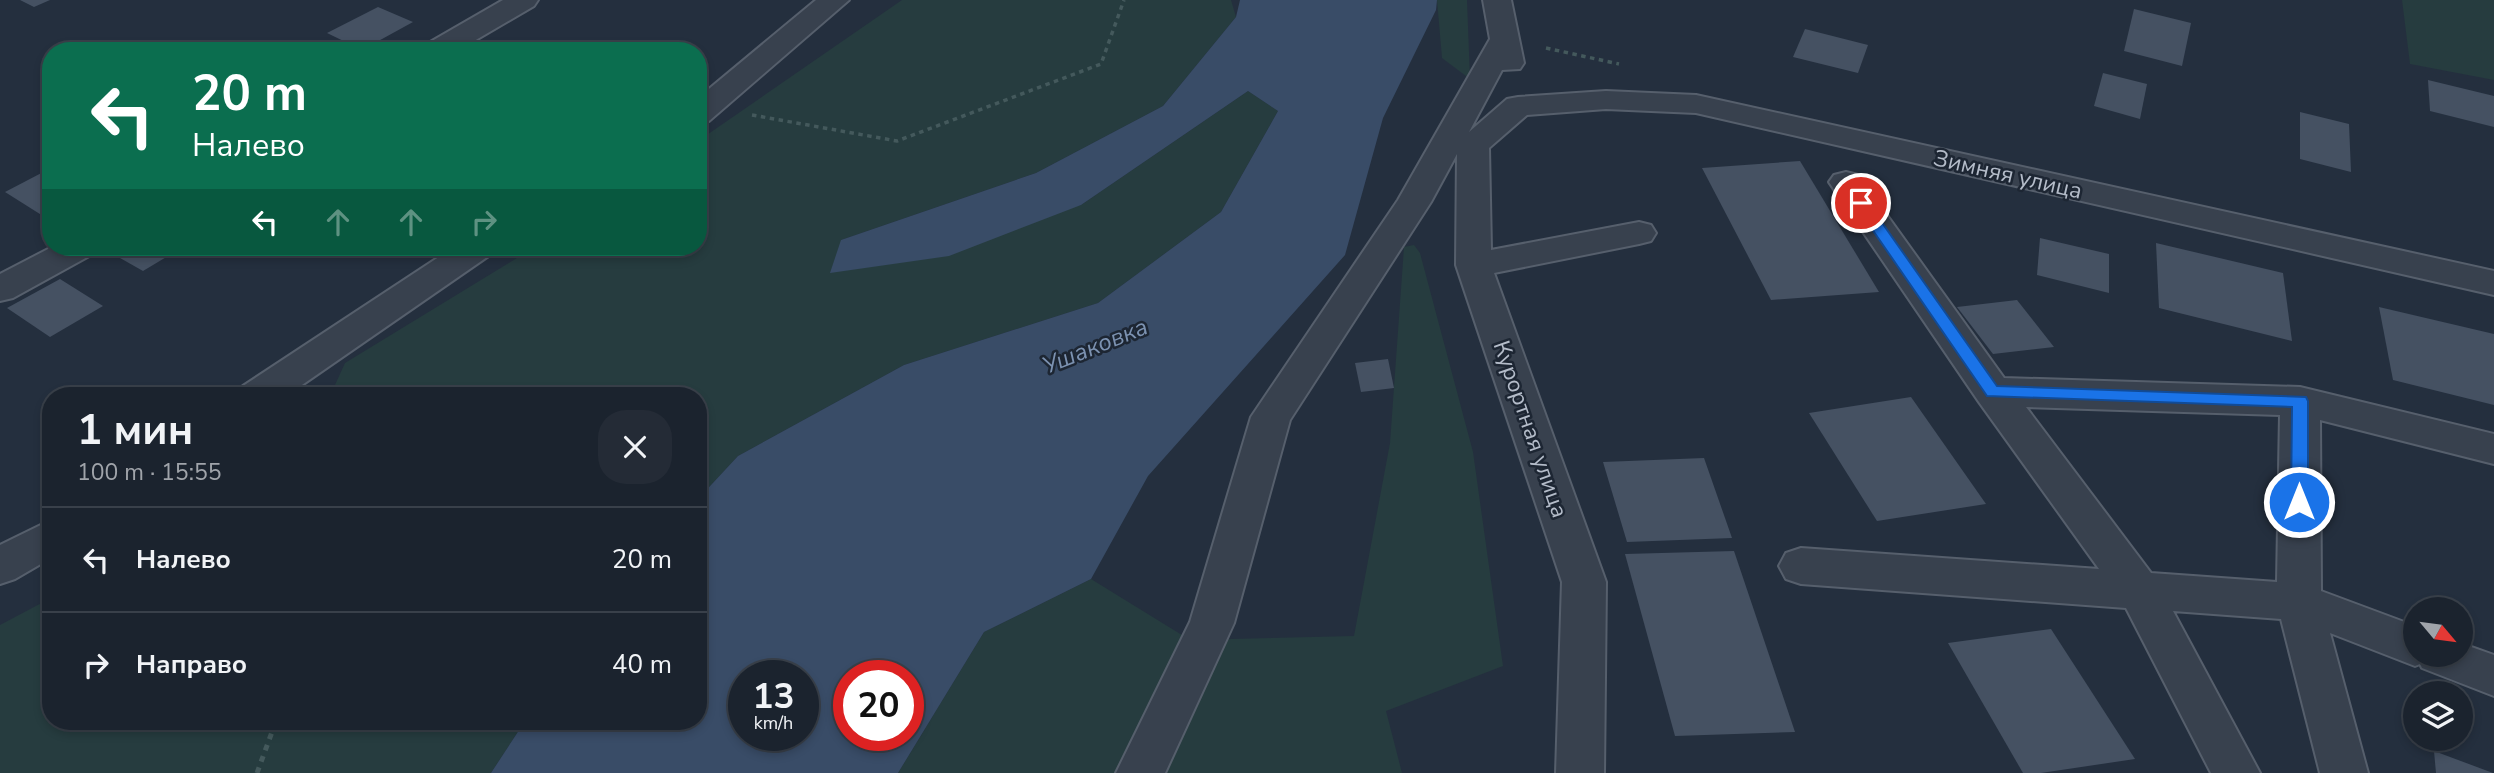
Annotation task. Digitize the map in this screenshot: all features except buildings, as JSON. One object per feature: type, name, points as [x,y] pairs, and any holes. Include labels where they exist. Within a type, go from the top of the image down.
[{"type":"street","points":[[451,42],[524,0]]},
{"type":"street","points":[[707,107],[811,17],[835,0]]},
{"type":"street","points":[[1497,0],[1518,106]]},
{"type":"street","points":[[1140,773],[1212,624],[1271,417],[1414,202],[1505,38]]},
{"type":"street","name":"Зимняя улица","points":[[1518,106],[1605,100],[1696,104],[2494,283]]},
{"type":"street","name":"Курортная улица","points":[[1518,106],[1472,145],[1474,265],[1584,582],[1580,773]]},
{"type":"street","points":[[1846,182],[1993,392],[2139,590],[2236,773]]},
{"type":"street","points":[[1474,265],[1639,233]]},
{"type":"street","points":[[0,289],[62,256]]},
{"type":"street","points":[[270,387],[465,256]]},
{"type":"street","points":[[1993,392],[2300,401],[2494,449]]},
{"type":"street","points":[[2300,401],[2299,602],[2344,773]]},
{"type":"street","points":[[0,566],[42,542]]},
{"type":"street","points":[[1801,566],[2299,602],[2403,641]]},
{"type":"street","points":[[2471,667],[2494,676]]},
{"type":"path","points":[[707,112],[897,141],[1101,64],[1124,0]]},
{"type":"path","points":[[257,773],[273,730]]},
{"type":"green space","points":[[902,0],[1231,0],[1236,17],[1163,106],[1036,173],[841,240],[1081,205],[1248,91],[1278,111],[1221,212],[1098,303],[904,365],[738,456],[707,489],[707,387],[334,387],[345,363],[520,256],[707,256],[707,135]]},
{"type":"green space","points":[[1437,0],[1467,0],[1470,79],[1442,58]]},
{"type":"green space","points":[[2402,0],[2494,0],[2494,80],[2410,64]]},
{"type":"green space","points":[[1414,245],[1420,253],[1473,452],[1503,666],[1386,711],[1402,773],[898,773],[911,751],[924,751],[924,730],[984,632],[1091,579],[1190,640],[1354,636],[1390,443],[1404,247]]},
{"type":"green space","points":[[42,603],[42,730],[519,730],[491,773],[0,773],[0,625]]},
{"type":"water","name":"Ушаковка","points":[[1240,0],[1437,0],[1436,10],[1383,118],[1345,255],[1148,476],[1091,579],[984,632],[924,730],[924,660],[833,660],[833,751],[911,751],[898,773],[491,773],[519,730],[707,730],[707,489],[738,456],[904,365],[1098,303],[1221,212],[1278,111],[1248,91],[1081,205],[949,256],[830,273],[841,240],[1036,173],[1163,106],[1236,17]]},
{"type":"route","points":[[1861,203],[1993,392],[2300,401],[2299,502]]}]
